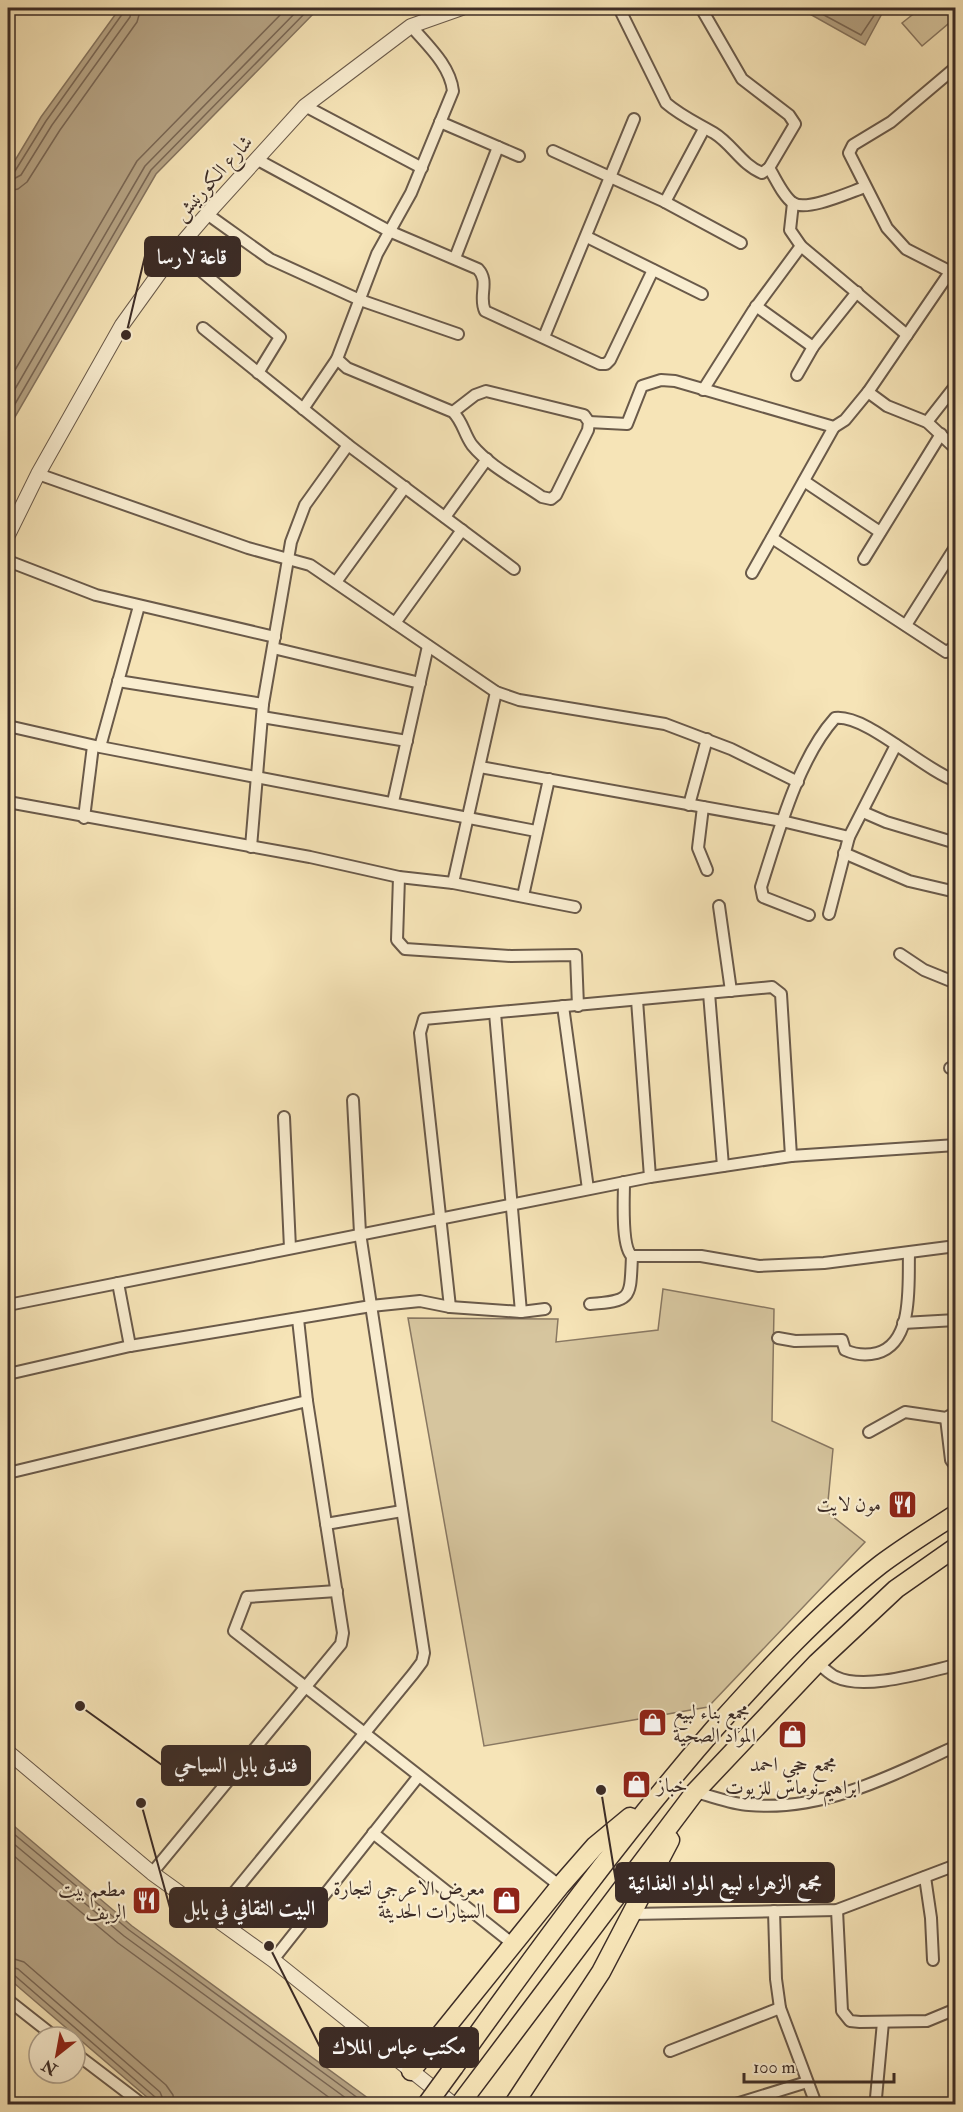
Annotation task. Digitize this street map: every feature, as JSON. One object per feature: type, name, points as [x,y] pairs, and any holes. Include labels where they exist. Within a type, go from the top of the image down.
[{"type":"highway","points":[[427,2104],[560,1919],[655,1797],[777,1660],[879,1566],[956,1514]]},
{"type":"highway","points":[[934,1528],[936,1544],[953,1552]]},
{"type":"highway","points":[[460,2104],[695,1792],[817,1663],[896,1589],[953,1552]]},
{"type":"highway","points":[[879,1566],[885,1564],[896,1568],[900,1579],[896,1589]]},
{"type":"highway","points":[[514,2104],[601,1972],[695,1792]]},
{"type":"highway","points":[[411,2071],[595,1846],[655,1797]]},
{"type":"street","name":"شارع الكورنيش","points":[[8,535],[38,474],[122,325],[176,250],[207,214],[305,106],[411,26],[462,8]]},
{"type":"street","points":[[619,8],[666,103],[679,115],[716,134],[753,170],[762,173],[769,168],[795,124],[789,115],[742,79],[701,8]]},
{"type":"street","points":[[303,409],[337,359],[377,254],[411,193],[453,91],[445,66],[411,26]]},
{"type":"street","points":[[752,573],[834,427],[845,420],[868,392],[953,273],[906,249],[887,228],[851,160],[850,148],[891,122],[956,67]]},
{"type":"street","points":[[305,106],[422,168]]},
{"type":"street","points":[[544,337],[634,119]]},
{"type":"street","points":[[440,122],[519,156]]},
{"type":"street","points":[[665,202],[704,129]]},
{"type":"street","points":[[455,258],[498,147]]},
{"type":"street","points":[[553,151],[665,202],[741,243]]},
{"type":"street","points":[[256,159],[389,231],[478,269],[483,275],[485,311],[600,363],[606,364],[653,270]]},
{"type":"street","points":[[769,168],[793,203],[790,230],[801,246],[907,335]]},
{"type":"street","points":[[793,203],[812,205],[865,187]]},
{"type":"street","points":[[207,214],[270,259],[360,300],[458,334]]},
{"type":"street","points":[[586,237],[702,294]]},
{"type":"street","points":[[703,390],[756,306],[801,246]]},
{"type":"street","points":[[176,250],[280,337],[258,373]]},
{"type":"street","points":[[797,375],[813,347],[857,292]]},
{"type":"street","points":[[756,306],[813,347]]},
{"type":"street","points":[[202,328],[348,445],[514,569]]},
{"type":"street","points":[[337,359],[347,368],[453,412],[461,419],[472,445],[487,459],[542,497],[550,499],[556,495],[588,430],[588,422],[584,415],[486,391],[475,395],[453,412]]},
{"type":"street","points":[[588,422],[627,424],[642,386],[649,382],[668,381],[834,427]]},
{"type":"street","points":[[927,422],[956,385]]},
{"type":"street","points":[[868,392],[887,406],[927,422],[956,449]]},
{"type":"street","points":[[864,559],[940,434]]},
{"type":"street","points":[[251,847],[263,705],[288,558],[297,523],[305,506],[348,445]]},
{"type":"street","points":[[445,517],[487,459]]},
{"type":"street","points":[[38,474],[248,548],[310,565],[496,692],[519,700],[664,724],[707,739],[798,782]]},
{"type":"street","points":[[804,481],[880,532]]},
{"type":"street","points":[[336,582],[405,487]]},
{"type":"street","points":[[394,623],[462,530]]},
{"type":"street","points":[[772,538],[946,652],[956,646]]},
{"type":"street","points":[[906,625],[956,546]]},
{"type":"street","points":[[8,561],[72,587],[420,683]]},
{"type":"street","points":[[84,818],[97,746],[139,606]]},
{"type":"street","points":[[393,802],[428,646]]},
{"type":"street","points":[[118,681],[263,705]]},
{"type":"street","points":[[453,883],[496,692]]},
{"type":"street","points":[[809,915],[763,897],[761,887],[782,821],[798,782],[825,728],[835,718],[845,716],[896,746],[935,773],[956,781]]},
{"type":"street","points":[[262,717],[407,741]]},
{"type":"street","points":[[8,726],[97,746],[536,831]]},
{"type":"street","points":[[689,805],[707,739]]},
{"type":"street","points":[[829,914],[849,837],[896,746]]},
{"type":"street","points":[[480,767],[782,821],[849,837]]},
{"type":"street","points":[[523,896],[549,779]]},
{"type":"street","points":[[8,802],[399,877],[453,883],[575,907]]},
{"type":"street","points":[[703,807],[698,848],[707,870]]},
{"type":"street","points":[[863,812],[886,822],[956,843]]},
{"type":"street","points":[[844,853],[909,881],[956,892]]},
{"type":"street","points":[[399,877],[397,939],[405,950],[489,956],[571,953],[577,959],[578,1006]]},
{"type":"street","points":[[719,906],[731,991]]},
{"type":"street","points":[[900,954],[917,967],[956,983]]},
{"type":"street","points":[[450,1307],[420,1025],[424,1019],[772,987],[781,994],[791,1156]]},
{"type":"street","points":[[709,993],[723,1166]]},
{"type":"street","points":[[637,1000],[650,1177]]},
{"type":"street","points":[[563,1006],[588,1189]]},
{"type":"street","points":[[495,1012],[521,1312]]},
{"type":"street","points":[[214,1917],[422,1662],[424,1653],[360,1233],[353,1100]]},
{"type":"street","points":[[284,1117],[290,1248]]},
{"type":"street","points":[[8,1305],[650,1177],[791,1156],[956,1145]]},
{"type":"street","points":[[624,1182],[625,1243],[628,1253],[632,1256],[700,1256],[759,1266],[824,1263],[909,1254],[956,1246]]},
{"type":"street","points":[[778,1338],[795,1341],[842,1340],[845,1350],[856,1355],[882,1351],[896,1342],[903,1323],[909,1254]]},
{"type":"street","points":[[590,1304],[619,1302],[626,1297],[630,1288],[632,1256]]},
{"type":"street","points":[[117,1283],[130,1346]]},
{"type":"street","points":[[8,1374],[130,1346],[371,1306],[420,1301],[450,1307],[521,1312],[545,1309]]},
{"type":"street","points":[[152,1873],[341,1644],[343,1633],[307,1401],[298,1319]]},
{"type":"street","points":[[903,1323],[956,1320]]},
{"type":"street","points":[[8,1473],[307,1401]]},
{"type":"street","points":[[869,1432],[904,1412],[951,1415],[951,1460],[956,1467]]},
{"type":"street","points":[[326,1524],[402,1510]]},
{"type":"street","points":[[337,1591],[247,1597],[234,1630],[418,1777],[560,1886]]},
{"type":"street","points":[[817,1663],[836,1677],[854,1682],[894,1679],[956,1665]]},
{"type":"street","points":[[695,1792],[748,1805],[801,1803],[869,1786],[956,1746]]},
{"type":"street","points":[[8,1752],[152,1873],[273,1960],[453,2104]]},
{"type":"street","points":[[273,1960],[418,1777]]},
{"type":"street","points":[[373,1833],[513,1944]]},
{"type":"street","points":[[632,1914],[837,1910],[956,1865]]},
{"type":"street","points":[[925,1877],[931,1918],[933,1960]]},
{"type":"street","points":[[837,1910],[842,2011],[850,2020],[883,2022],[927,2020],[956,2009]]},
{"type":"street","points":[[774,1911],[776,1979],[780,2008],[816,2104]]},
{"type":"street","points":[[8,2000],[40,2025]]},
{"type":"street","points":[[670,2051],[780,2008]]},
{"type":"street","points":[[876,2098],[883,2022]]},
{"type":"street","points":[[87,2062],[142,2104]]},
{"type":"street","points":[[738,2104],[807,2082]]},
{"type":"shaded area","points":[[921,8],[956,8],[955,18],[922,46],[902,23]]},
{"type":"shaded area","points":[[663,1289],[774,1309],[772,1421],[833,1449],[827,1512],[865,1542],[708,1707],[484,1746],[408,1318],[558,1319],[556,1342],[658,1330]]},
{"type":"water","points":[[120,8],[319,8],[156,174],[8,429],[8,172],[41,117]]},
{"type":"water","points":[[799,8],[885,8],[865,45]]},
{"type":"water","points":[[8,1821],[132,1926],[376,2104],[155,2104],[87,2046],[87,2025],[63,2025],[8,1978]]},
{"type":"place","name":"قاعة لارسا","points":[[126,335]]},
{"type":"place","name":"مون لايت","points":[[902,1504]]},
{"type":"place","name":"فندق بابل السياحي","points":[[80,1706]]},
{"type":"place","name":"مجمع بناء لبيع المواد الصحية","points":[[652,1723]]},
{"type":"place","name":"مجمع حجي احمد ابراهيم نوماس للزيوت","points":[[793,1734]]},
{"type":"place","name":"خباز","points":[[636,1785]]},
{"type":"place","name":"مجمع الزهراء لبيع المواد الغذائية","points":[[601,1790]]},
{"type":"place","name":"البيت الثقافي في بابل","points":[[141,1803]]},
{"type":"place","name":"معرض الاعرجي لتجارة السيارات الحديثة","points":[[506,1900]]},
{"type":"place","name":"مطعم بيت الريف","points":[[147,1901]]},
{"type":"place","name":"مكتب عباس الملاك","points":[[269,1946]]}]
